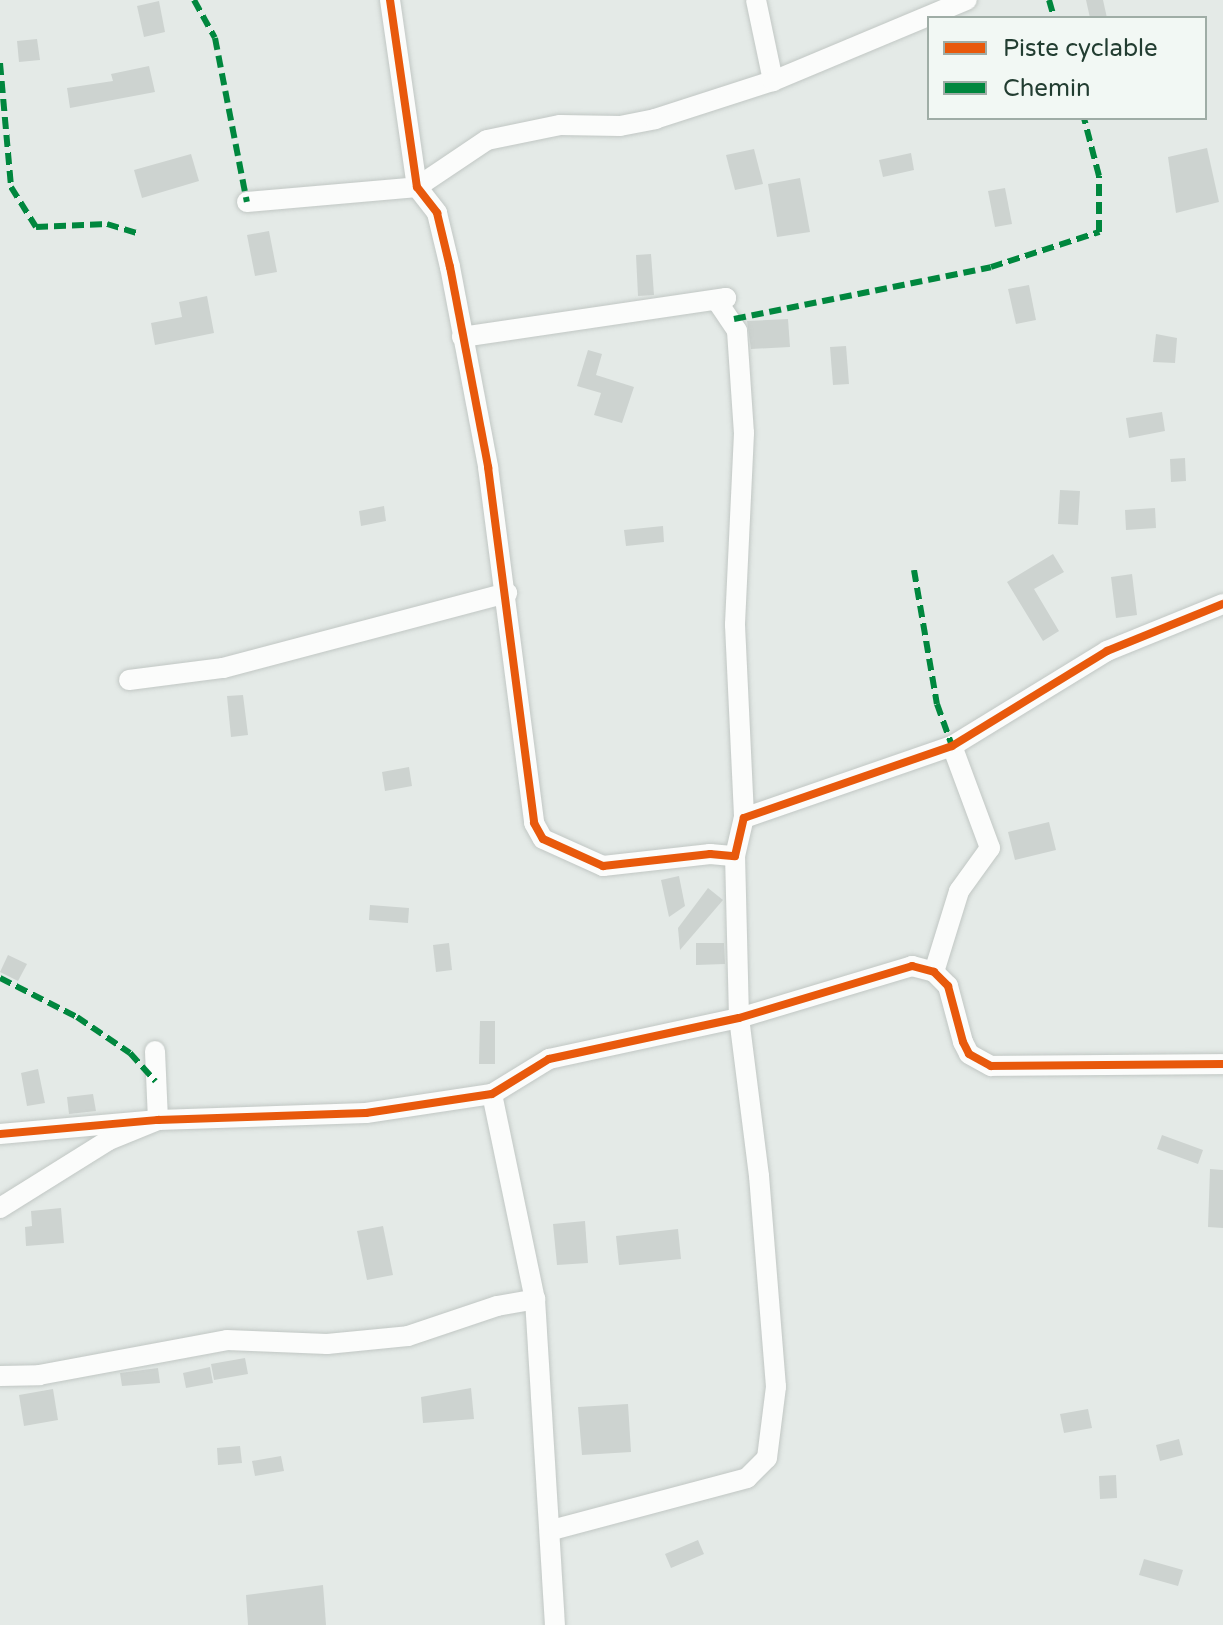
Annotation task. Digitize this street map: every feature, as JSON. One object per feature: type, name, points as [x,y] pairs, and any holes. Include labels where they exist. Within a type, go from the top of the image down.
[{"type":"street","points":[[390,0],[417,187],[437,213],[507,593],[534,823],[543,839],[603,866],[710,854],[735,856]]},
{"type":"street","points":[[756,0],[773,81]]},
{"type":"street","points":[[929,16],[967,0]]},
{"type":"street","points":[[247,202],[417,187],[476,147],[507,133],[560,125],[632,125],[773,81],[927,17]]},
{"type":"street","points":[[462,337],[726,298],[719,304],[737,331],[744,433],[735,625],[744,818],[735,856],[739,1018],[759,1176],[776,1387],[767,1458],[747,1478],[552,1530]]},
{"type":"street","points":[[129,680],[223,668],[507,593]]},
{"type":"street","points":[[744,818],[952,746],[1107,651],[1223,604]]},
{"type":"street","points":[[934,972],[959,891],[990,848],[952,746]]},
{"type":"street","points":[[0,1134],[158,1120],[366,1113],[492,1094],[549,1059],[739,1018],[912,966],[934,972],[948,986],[969,1054],[991,1066],[1223,1064]]},
{"type":"street","points":[[155,1051],[158,1120]]},
{"type":"street","points":[[492,1094],[535,1299],[552,1530],[555,1625]]},
{"type":"street","points":[[0,1208],[109,1140],[158,1120]]},
{"type":"street","points":[[0,1376],[39,1375],[227,1340],[327,1344],[408,1336],[497,1306],[535,1299]]},
{"type":"building","points":[[1086,0],[1103,0],[1107,16],[1090,16]]},
{"type":"building","points":[[159,1],[165,32],[144,37],[137,6]]},
{"type":"building","points":[[37,39],[40,60],[19,62],[17,41]]},
{"type":"building","points":[[149,66],[155,92],[70,108],[67,88],[113,81],[111,74]]},
{"type":"building","points":[[1207,148],[1219,202],[1176,213],[1168,157]]},
{"type":"building","points":[[754,149],[763,184],[735,190],[726,155]]},
{"type":"building","points":[[911,153],[914,170],[883,177],[879,160]]},
{"type":"building","points":[[191,154],[199,181],[142,198],[134,170]]},
{"type":"building","points":[[800,178],[810,232],[777,237],[768,184]]},
{"type":"building","points":[[1005,188],[1012,224],[995,227],[988,191]]},
{"type":"building","points":[[269,231],[277,272],[255,276],[247,235]]},
{"type":"building","points":[[651,254],[654,295],[638,296],[636,255]]},
{"type":"building","points":[[1029,285],[1036,320],[1016,324],[1008,289]]},
{"type":"building","points":[[207,296],[214,333],[155,345],[151,323],[182,317],[179,302]]},
{"type":"building","points":[[788,319],[790,347],[751,349],[747,321]]},
{"type":"building","points":[[1156,334],[1177,338],[1175,363],[1153,362]]},
{"type":"building","points":[[846,346],[849,384],[833,385],[830,347]]},
{"type":"building","points":[[588,350],[602,354],[596,375],[634,387],[622,423],[594,415],[601,393],[577,386]]},
{"type":"building","points":[[1162,412],[1165,431],[1129,438],[1126,418]]},
{"type":"building","points":[[1185,458],[1186,481],[1171,482],[1170,459]]},
{"type":"building","points":[[1060,490],[1080,491],[1078,525],[1058,524]]},
{"type":"building","points":[[384,506],[386,521],[361,526],[359,511]]},
{"type":"building","points":[[1155,508],[1156,528],[1126,530],[1125,510]]},
{"type":"building","points":[[663,526],[664,542],[626,546],[624,530]]},
{"type":"building","points":[[1053,554],[1064,572],[1034,589],[1059,631],[1043,641],[1007,582]]},
{"type":"building","points":[[1132,574],[1137,615],[1116,618],[1111,577]]},
{"type":"building","points":[[243,695],[248,735],[231,737],[227,696]]},
{"type":"building","points":[[409,767],[412,786],[385,791],[382,772]]},
{"type":"building","points":[[1049,822],[1056,850],[1015,860],[1008,832]]},
{"type":"building","points":[[679,876],[685,906],[669,917],[661,880]]},
{"type":"building","points":[[708,888],[723,900],[680,950],[678,928]]},
{"type":"building","points":[[370,905],[409,908],[408,923],[369,920]]},
{"type":"building","points":[[449,943],[452,970],[436,972],[433,945]]},
{"type":"building","points":[[696,943],[724,943],[725,964],[696,965]]},
{"type":"building","points":[[8,955],[27,964],[18,981],[0,972]]},
{"type":"building","points":[[480,1021],[495,1021],[495,1064],[479,1064]]},
{"type":"building","points":[[38,1069],[45,1103],[27,1106],[21,1073]]},
{"type":"building","points":[[93,1094],[96,1111],[69,1114],[67,1097]]},
{"type":"building","points":[[1162,1135],[1203,1150],[1198,1164],[1157,1149]]},
{"type":"building","points":[[1210,1169],[1223,1170],[1223,1228],[1208,1227]]},
{"type":"building","points":[[61,1208],[64,1243],[26,1246],[25,1227],[32,1226],[31,1211]]},
{"type":"building","points":[[585,1221],[588,1263],[557,1265],[553,1224]]},
{"type":"building","points":[[383,1226],[393,1275],[367,1280],[357,1231]]},
{"type":"building","points":[[678,1229],[681,1259],[619,1265],[616,1236]]},
{"type":"building","points":[[245,1358],[248,1374],[214,1380],[211,1364]]},
{"type":"building","points":[[210,1367],[213,1383],[186,1388],[183,1373]]},
{"type":"building","points":[[158,1368],[160,1383],[122,1386],[120,1373]]},
{"type":"building","points":[[471,1388],[474,1419],[423,1423],[421,1397]]},
{"type":"building","points":[[53,1389],[58,1420],[24,1426],[19,1395]]},
{"type":"building","points":[[628,1404],[631,1452],[582,1455],[578,1407]]},
{"type":"building","points":[[1088,1409],[1092,1428],[1064,1433],[1060,1414]]},
{"type":"building","points":[[1179,1439],[1183,1455],[1160,1461],[1156,1445]]},
{"type":"building","points":[[240,1446],[242,1463],[218,1465],[217,1448]]},
{"type":"building","points":[[281,1456],[284,1471],[255,1476],[252,1461]]},
{"type":"building","points":[[1116,1475],[1117,1498],[1100,1499],[1099,1476]]},
{"type":"building","points":[[698,1540],[704,1554],[671,1568],[665,1554]]},
{"type":"building","points":[[1144,1559],[1183,1570],[1178,1586],[1139,1575]]},
{"type":"building","points":[[323,1585],[326,1625],[248,1625],[246,1595]]},
{"type":"marked path","points":[[194,0],[215,38],[247,202]]},
{"type":"marked path","points":[[1049,0],[1053,16]]},
{"type":"marked path","points":[[0,63],[11,187],[36,227],[107,224],[139,234]]},
{"type":"marked path","points":[[734,319],[991,267],[1099,232],[1099,176],[1085,120]]},
{"type":"marked path","points":[[914,570],[937,704],[952,746]]},
{"type":"marked path","points":[[0,978],[77,1017],[130,1053],[155,1081]]},
{"type":"cycle path","points":[[390,0],[417,187],[437,213],[488,467],[534,823],[543,839],[603,866],[710,854],[735,856],[744,818],[952,746],[1107,651],[1223,604]]},
{"type":"cycle path","points":[[0,1134],[158,1120],[366,1113],[492,1094],[549,1059],[739,1018],[912,966],[934,972],[948,986],[969,1054],[991,1066],[1223,1064]]}]
